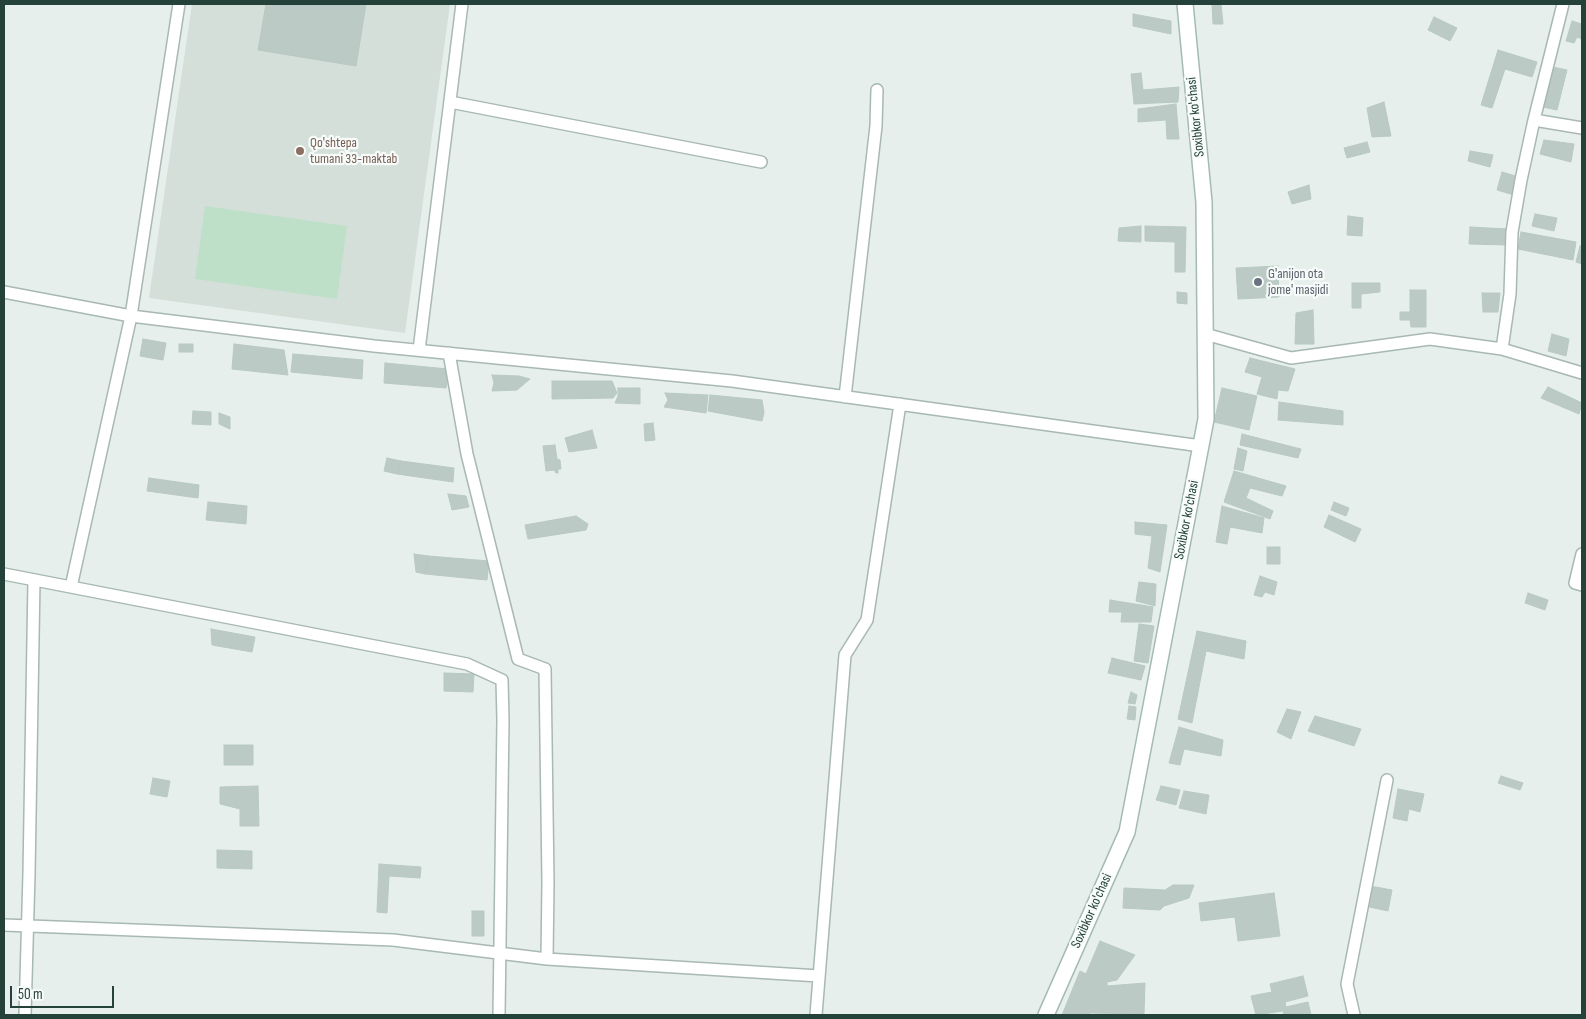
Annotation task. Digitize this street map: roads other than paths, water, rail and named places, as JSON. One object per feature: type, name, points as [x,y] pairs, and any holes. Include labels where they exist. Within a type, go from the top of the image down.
[{"type":"main road","name":"Soxibkor ko'chasi","points":[[1046,1015],[1127,832],[1206,419],[1204,202],[1185,4]]},
{"type":"street","points":[[71,587],[131,316],[179,4]]},
{"type":"street","points":[[419,350],[462,4]]},
{"type":"street","points":[[1502,349],[1510,294],[1512,232],[1534,120],[1562,4]]},
{"type":"street","points":[[845,397],[876,126],[877,90]]},
{"type":"street","points":[[450,102],[761,162]]},
{"type":"street","points":[[1534,120],[1582,128]]},
{"type":"street","points":[[4,292],[131,316],[419,350],[732,381],[1200,446]]},
{"type":"street","points":[[1205,334],[1291,358],[1430,339],[1502,349],[1582,373]]},
{"type":"street","points":[[449,353],[467,454],[518,659],[545,669],[548,882],[546,959]]},
{"type":"street","points":[[816,1015],[845,654],[866,620],[900,404]]},
{"type":"street","points":[[1582,554],[1575,583],[1582,585]]},
{"type":"street","points":[[4,574],[467,664],[502,680],[499,1015]]},
{"type":"street","points":[[25,1015],[34,580]]},
{"type":"street","points":[[1354,1015],[1347,984],[1387,780]]},
{"type":"street","points":[[4,925],[393,940],[546,959],[819,976]]},
{"type":"place","name":"Qo'shtepa tumani 33-maktab","points":[[300,151]]},
{"type":"place","name":"G'anijon ota jome' masjidi","points":[[1258,282]]}]
